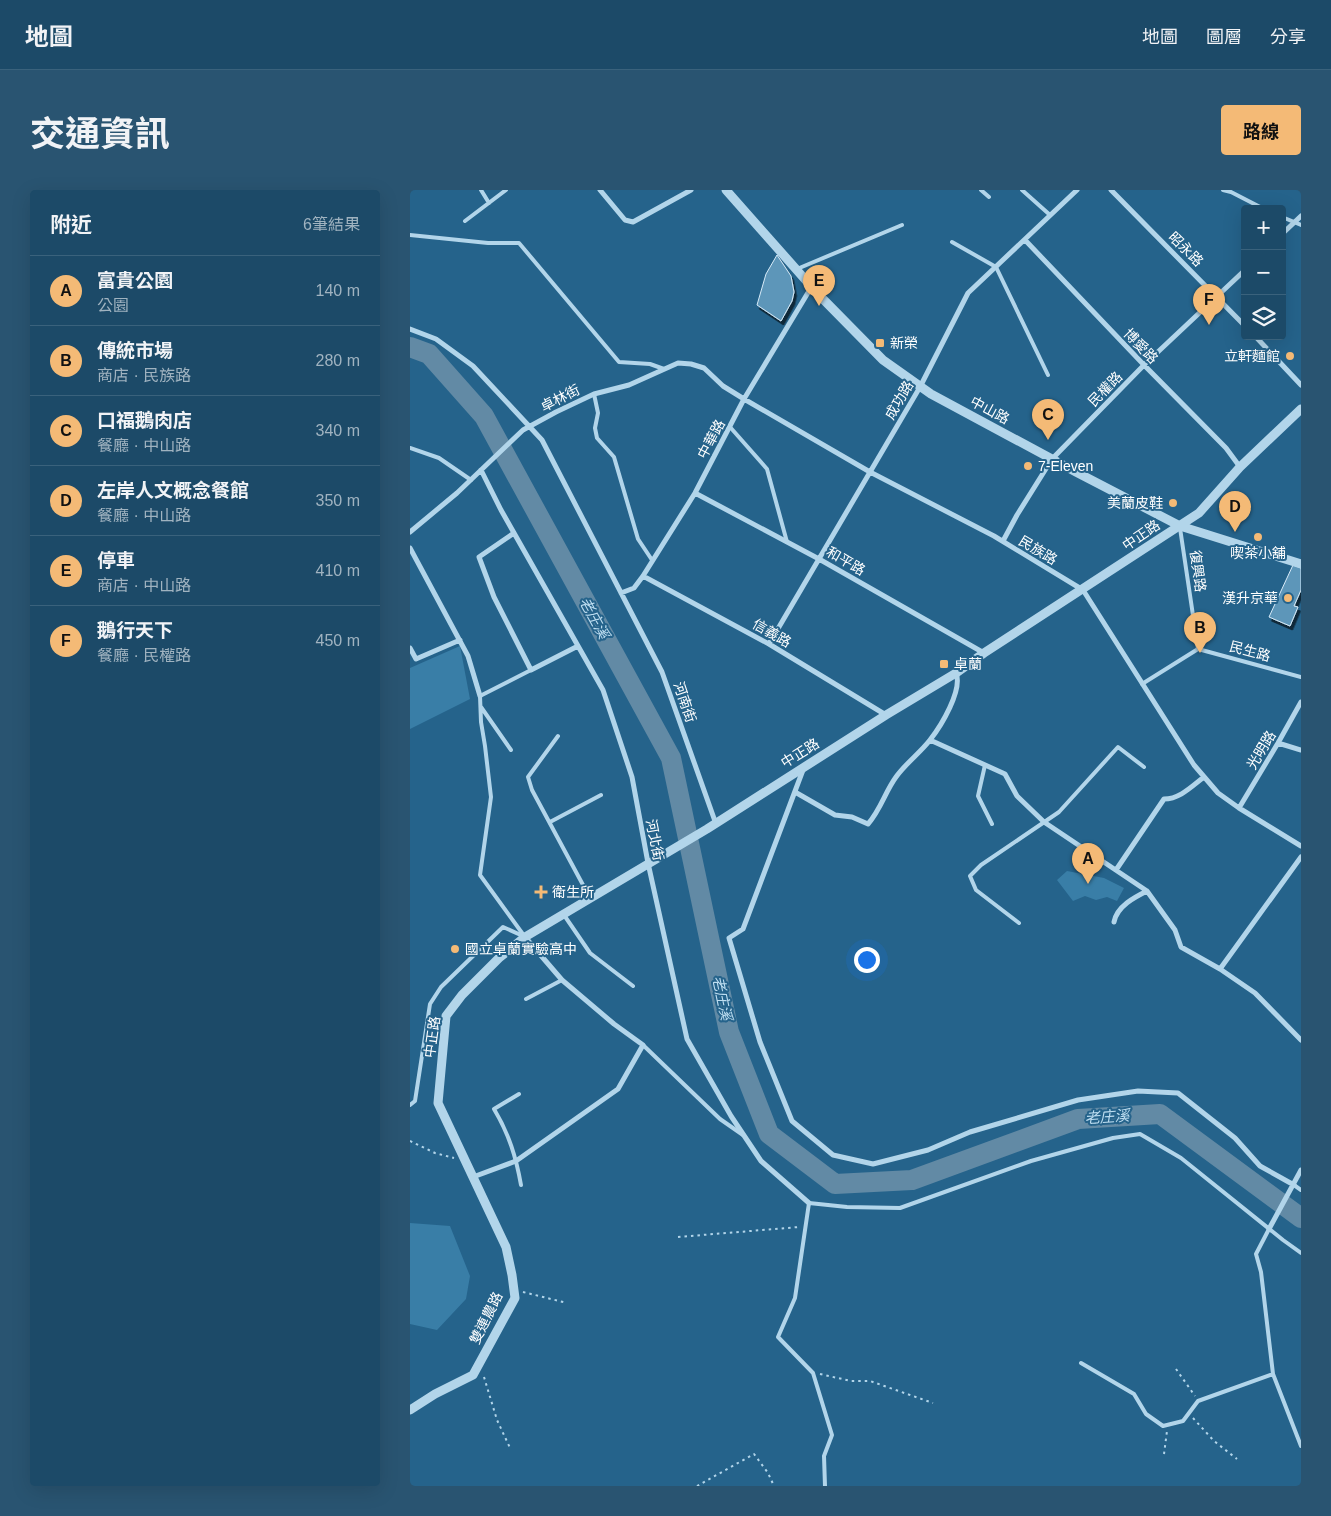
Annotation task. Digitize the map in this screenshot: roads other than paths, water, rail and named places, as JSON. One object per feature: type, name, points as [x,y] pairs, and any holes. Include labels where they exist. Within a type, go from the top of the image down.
[{"type":"street","points":[[600,190],[626,220],[632,222],[691,190]]},
{"type":"street","name":"中山路","points":[[726,190],[812,286],[882,360],[930,394],[1180,526],[1301,564]]},
{"type":"street","name":"成功路","points":[[769,644],[920,387],[968,293],[1076,190]]},
{"type":"street","name":"昭永路","points":[[1111,190],[1241,322]]},
{"type":"street","points":[[1286,230],[1301,216]]},
{"type":"street","name":"博愛路","points":[[1025,240],[1226,448],[1240,467]]},
{"type":"street","name":"民權路","points":[[1002,541],[1016,514],[1052,459],[1144,365],[1241,274]]},
{"type":"street","name":"中華路","points":[[621,593],[634,588],[643,576],[695,493],[744,399],[812,286]]},
{"type":"street","name":"河南街","points":[[410,329],[436,339],[473,366],[542,440],[662,672],[716,824]]},
{"type":"street","points":[[1259,340],[1301,385]]},
{"type":"street","name":"卓林街","points":[[410,532],[471,480],[524,430],[594,394],[629,385],[678,363],[704,368],[723,386],[744,399]]},
{"type":"street","name":"民族路","points":[[744,399],[870,472],[1002,541],[1083,590],[1194,765],[1204,777],[1218,793],[1239,808],[1301,846]]},
{"type":"street","name":"中正路","points":[[473,1177],[438,1103],[446,1016],[462,995],[499,958],[525,937],[716,824],[886,715],[956,673],[1199,513],[1240,467],[1301,408]]},
{"type":"street","name":"河北街","points":[[481,470],[514,533],[603,690],[632,777],[648,864],[688,1039],[731,1116],[762,1161],[809,1204]]},
{"type":"street","name":"和平路","points":[[695,493],[819,559],[984,653]]},
{"type":"street","points":[[514,533],[479,557],[494,597],[531,670],[578,646]]},
{"type":"street","points":[[410,548],[468,656],[480,696]]},
{"type":"street","name":"信義路","points":[[643,576],[769,644],[886,715]]},
{"type":"street","points":[[410,648],[416,659],[460,640]]},
{"type":"street","points":[[794,792],[835,815],[852,817],[868,824],[876,814],[895,778],[930,740],[957,692],[959,678],[956,673]]},
{"type":"street","name":"光明路","points":[[1239,808],[1301,702]]},
{"type":"street","points":[[930,740],[1005,774],[1017,796],[1044,822],[1147,891],[1176,930],[1181,947],[1220,969],[1255,993],[1301,1040]]},
{"type":"street","points":[[1278,743],[1301,750]]},
{"type":"street","points":[[804,767],[743,928],[729,938],[760,1042],[792,1121],[833,1155],[873,1164],[928,1150],[970,1132],[1078,1100],[1138,1091],[1178,1093],[1236,1138],[1260,1166],[1294,1185]]},
{"type":"street","points":[[1116,870],[1164,799],[1172,799],[1204,777]]},
{"type":"street","points":[[1220,969],[1301,857]]},
{"type":"street","points":[[1114,922],[1115,916],[1132,899],[1147,891]]},
{"type":"street","points":[[473,1177],[516,1161],[618,1089],[643,1045],[614,1024],[562,980],[525,937]]},
{"type":"street","points":[[1269,1229],[1301,1170]]},
{"type":"street","name":"雙連農路","points":[[410,1410],[473,1374],[514,1298],[506,1247],[473,1177]]},
{"type":"lane","points":[[481,190],[489,202]]},
{"type":"lane","points":[[465,221],[506,190]]},
{"type":"lane","points":[[981,190],[989,197]]},
{"type":"lane","points":[[1022,190],[1050,215]]},
{"type":"lane","points":[[1223,190],[1256,205]]},
{"type":"lane","points":[[1286,219],[1301,225]]},
{"type":"lane","points":[[797,269],[902,225]]},
{"type":"lane","points":[[410,235],[488,243],[519,243],[619,362],[650,364],[664,369]]},
{"type":"lane","points":[[952,242],[996,267],[1048,376]]},
{"type":"lane","points":[[594,394],[598,413],[595,428],[597,438],[614,457],[638,539],[652,560]]},
{"type":"lane","points":[[730,426],[767,468],[787,542]]},
{"type":"lane","points":[[410,448],[439,458],[471,480]]},
{"type":"lane","name":"復興路","points":[[1180,526],[1198,649]]},
{"type":"lane","points":[[1142,684],[1198,649]]},
{"type":"lane","name":"民生路","points":[[1198,649],[1301,677]]},
{"type":"lane","points":[[525,937],[480,875],[491,796],[481,722],[480,696],[531,670]]},
{"type":"lane","points":[[481,707],[512,750]]},
{"type":"lane","points":[[558,736],[528,776],[532,790],[590,898]]},
{"type":"lane","points":[[1020,923],[976,890],[970,876],[981,865],[1059,812],[1118,747],[1144,767]]},
{"type":"lane","points":[[985,765],[978,796],[992,824]]},
{"type":"lane","points":[[550,822],[601,795]]},
{"type":"lane","points":[[564,914],[590,953],[633,986]]},
{"type":"lane","points":[[410,1105],[415,1100],[430,1004],[441,987],[503,926],[525,937]]},
{"type":"lane","points":[[526,999],[562,980]]},
{"type":"lane","points":[[643,1045],[720,1119],[746,1138]]},
{"type":"lane","points":[[519,1094],[494,1109],[504,1125],[516,1161],[521,1185]]},
{"type":"lane","points":[[825,1486],[824,1456],[832,1435],[813,1373],[778,1337],[795,1298],[809,1204],[900,1208],[1031,1161],[1113,1138],[1140,1134],[1181,1158],[1301,1253]]},
{"type":"lane","points":[[1294,1185],[1301,1190]]},
{"type":"lane","points":[[1269,1229],[1256,1254],[1261,1272],[1274,1374],[1301,1446]]},
{"type":"lane","points":[[1081,1363],[1134,1394],[1146,1414],[1163,1426],[1183,1421],[1198,1401],[1274,1374]]},
{"type":"waterway","name":"老庄溪","points":[[410,347],[429,354],[484,416],[671,758],[729,1032],[769,1134],[835,1184],[912,1180],[1078,1119],[1160,1114],[1301,1218]]},
{"type":"place","name":"停車","points":[[819,306]]},
{"type":"place","name":"鵝行天下","points":[[1209,325]]},
{"type":"place","name":"新榮","points":[[880,343]]},
{"type":"place","name":"立軒麵館","points":[[1290,356]]},
{"type":"place","name":"口福鵝肉店","points":[[1048,440]]},
{"type":"place","name":"7-Eleven","points":[[1028,466]]},
{"type":"place","name":"美蘭皮鞋","points":[[1173,503]]},
{"type":"place","name":"左岸人文概念餐館","points":[[1235,532]]},
{"type":"place","name":"喫茶小舖","points":[[1258,537]]},
{"type":"place","name":"漢升京華","points":[[1288,598]]},
{"type":"place","name":"傳統市場","points":[[1200,653]]},
{"type":"place","name":"卓蘭","points":[[944,664]]},
{"type":"place","name":"富貴公園","points":[[1088,884]]},
{"type":"place","name":"衛生所","points":[[541,892]]},
{"type":"place","name":"國立卓蘭實驗高中","points":[[455,949]]}]
